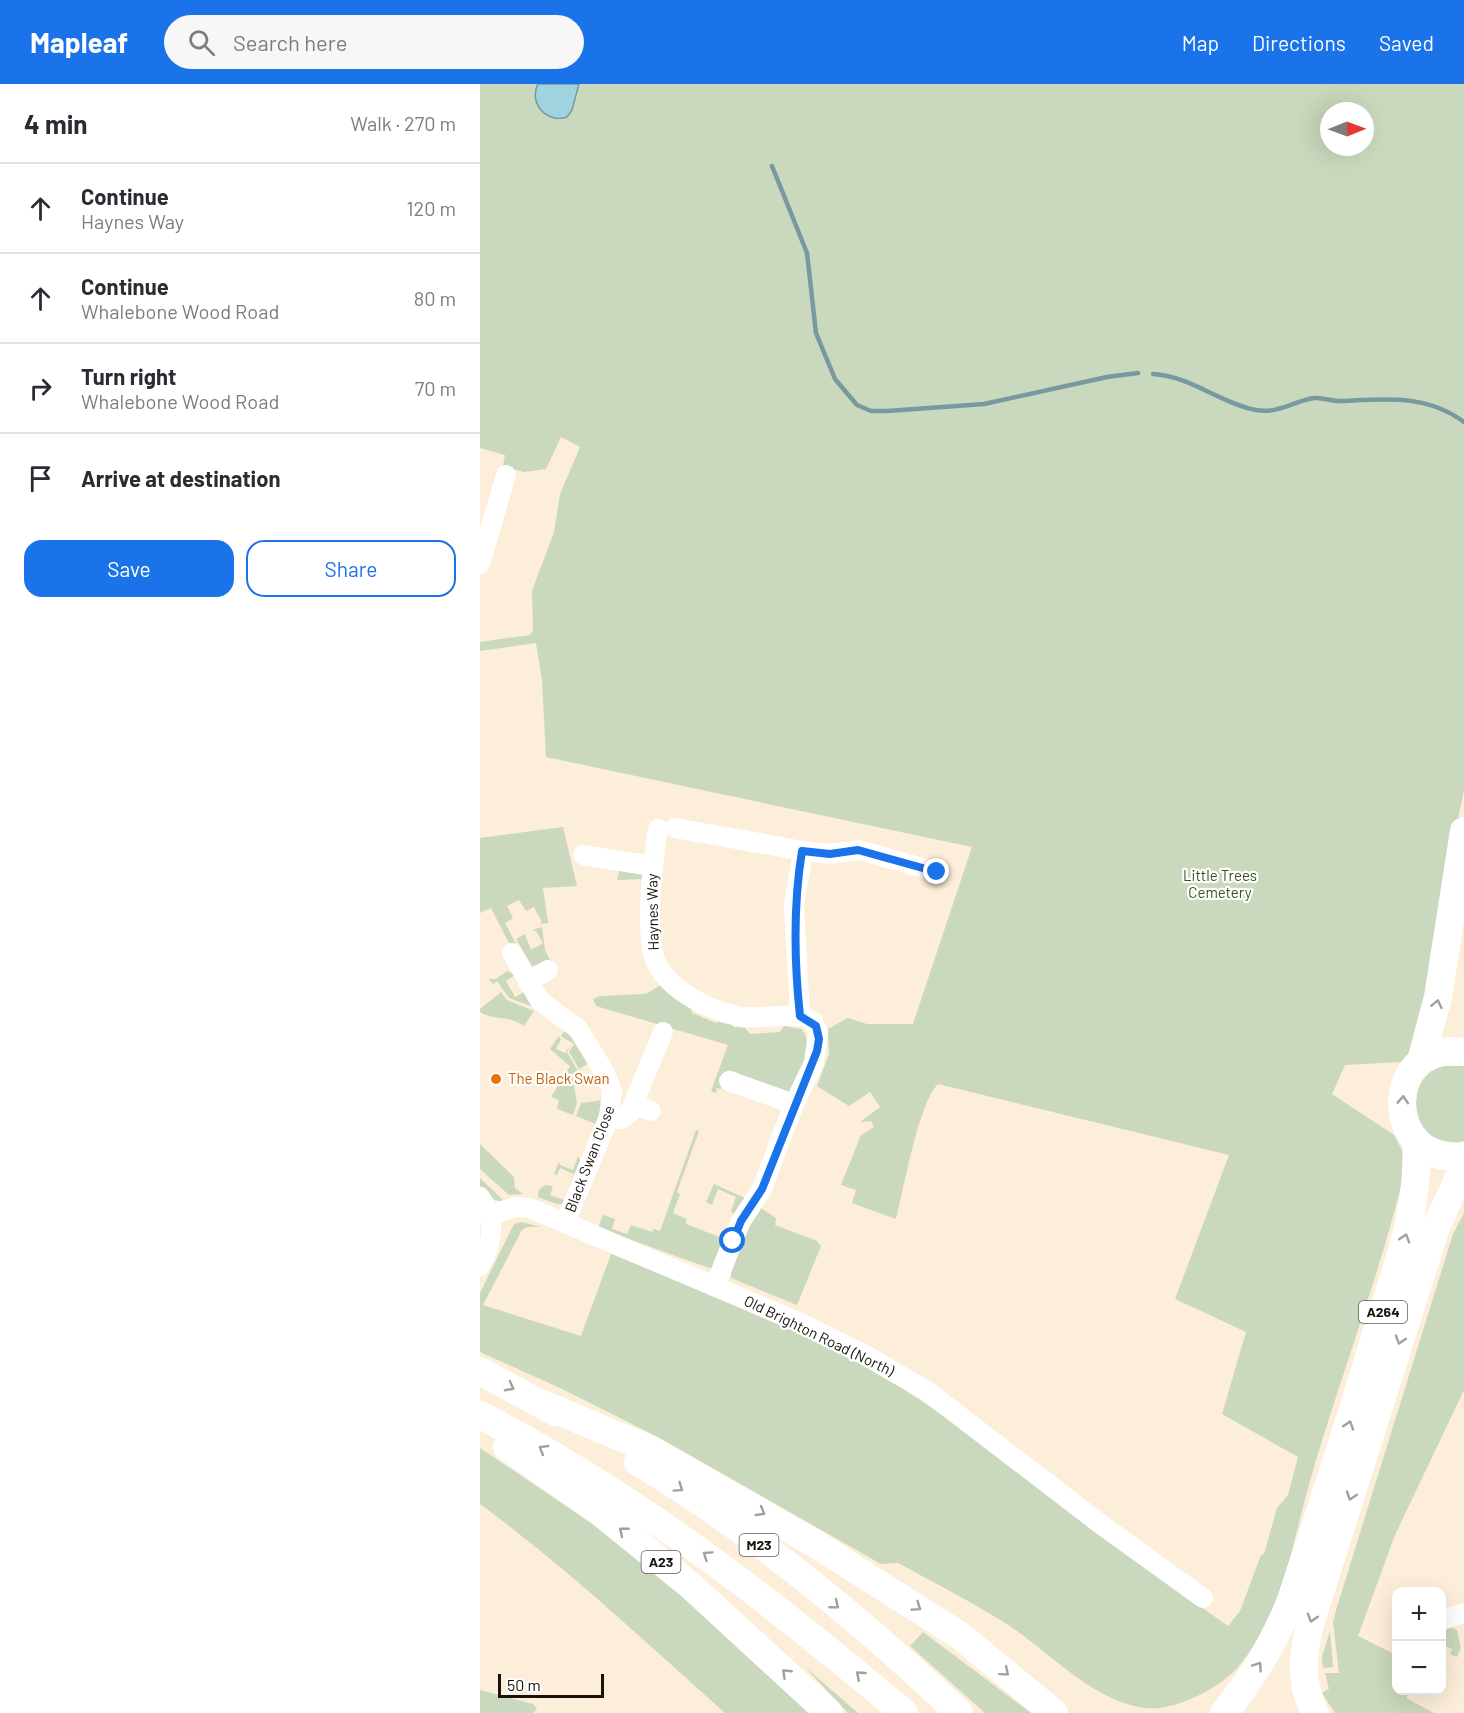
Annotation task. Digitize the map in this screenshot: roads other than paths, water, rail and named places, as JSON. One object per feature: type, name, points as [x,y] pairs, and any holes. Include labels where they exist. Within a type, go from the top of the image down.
[{"type":"highway","points":[[1422,1061],[1438,998],[1464,831]]},
{"type":"highway","points":[[1464,1052],[1448,1051],[1422,1061],[1407,1077],[1401,1104],[1404,1120],[1416,1141],[1439,1155],[1464,1156]]},
{"type":"highway","name":"A264","points":[[1224,1713],[1264,1656],[1282,1625],[1295,1590],[1351,1417],[1414,1209],[1418,1170],[1416,1141]]},
{"type":"highway","name":"A264","points":[[1316,1713],[1307,1692],[1302,1671],[1310,1624],[1436,1227],[1464,1167]]},
{"type":"highway","points":[[480,1371],[540,1403],[651,1450],[814,1543],[959,1635],[1054,1713]]},
{"type":"highway","name":"M23","points":[[540,1403],[648,1468],[774,1556],[867,1631],[959,1713]]},
{"type":"highway","name":"M23","points":[[480,1415],[536,1444],[685,1539],[786,1614],[904,1713]]},
{"type":"highway","name":"A23","points":[[480,1426],[600,1512],[691,1587],[829,1713]]},
{"type":"street","points":[[481,558],[506,475]]},
{"type":"street","name":"Haynes Way","points":[[800,1016],[742,1017],[726,1014],[696,1000],[665,975],[652,949],[652,866],[667,828],[802,851]]},
{"type":"street","points":[[715,1286],[741,1221],[762,1189],[794,1104],[814,1063],[819,1039],[814,1023],[800,1016],[795,904],[802,851],[830,854],[858,850],[937,872]]},
{"type":"street","points":[[583,855],[652,866]]},
{"type":"street","name":"Black Swan Close","points":[[513,956],[545,1006],[578,1029],[612,1091],[609,1117],[565,1223]]},
{"type":"street","points":[[528,982],[548,970]]},
{"type":"street","points":[[609,1117],[625,1118],[643,1107],[663,1032]]},
{"type":"street","points":[[729,1081],[794,1104]]},
{"type":"street","points":[[480,1197],[490,1215],[492,1241],[480,1266]]},
{"type":"street","name":"Old Brighton Road (North)","points":[[490,1215],[523,1207],[715,1286],[865,1355],[927,1391],[1103,1526],[1203,1598]]},
{"type":"street","points":[[1446,1619],[1464,1613]]},
{"type":"water","points":[[538,84],[579,84],[572,110],[567,117],[553,117],[541,110],[536,98]]},
{"type":"waterway","points":[[772,166],[807,253],[816,333],[835,379],[857,405],[871,411],[887,411],[984,404],[1107,377],[1138,373]]},
{"type":"waterway","points":[[1153,374],[1180,379],[1230,402],[1256,410],[1279,409],[1314,398],[1338,401],[1390,399],[1435,407],[1464,422]]},
{"type":"place","name":"The Black Swan","points":[[496,1079]]},
{"type":"park label","name":"Little Trees Cemetery","points":[[1220,884]]}]
